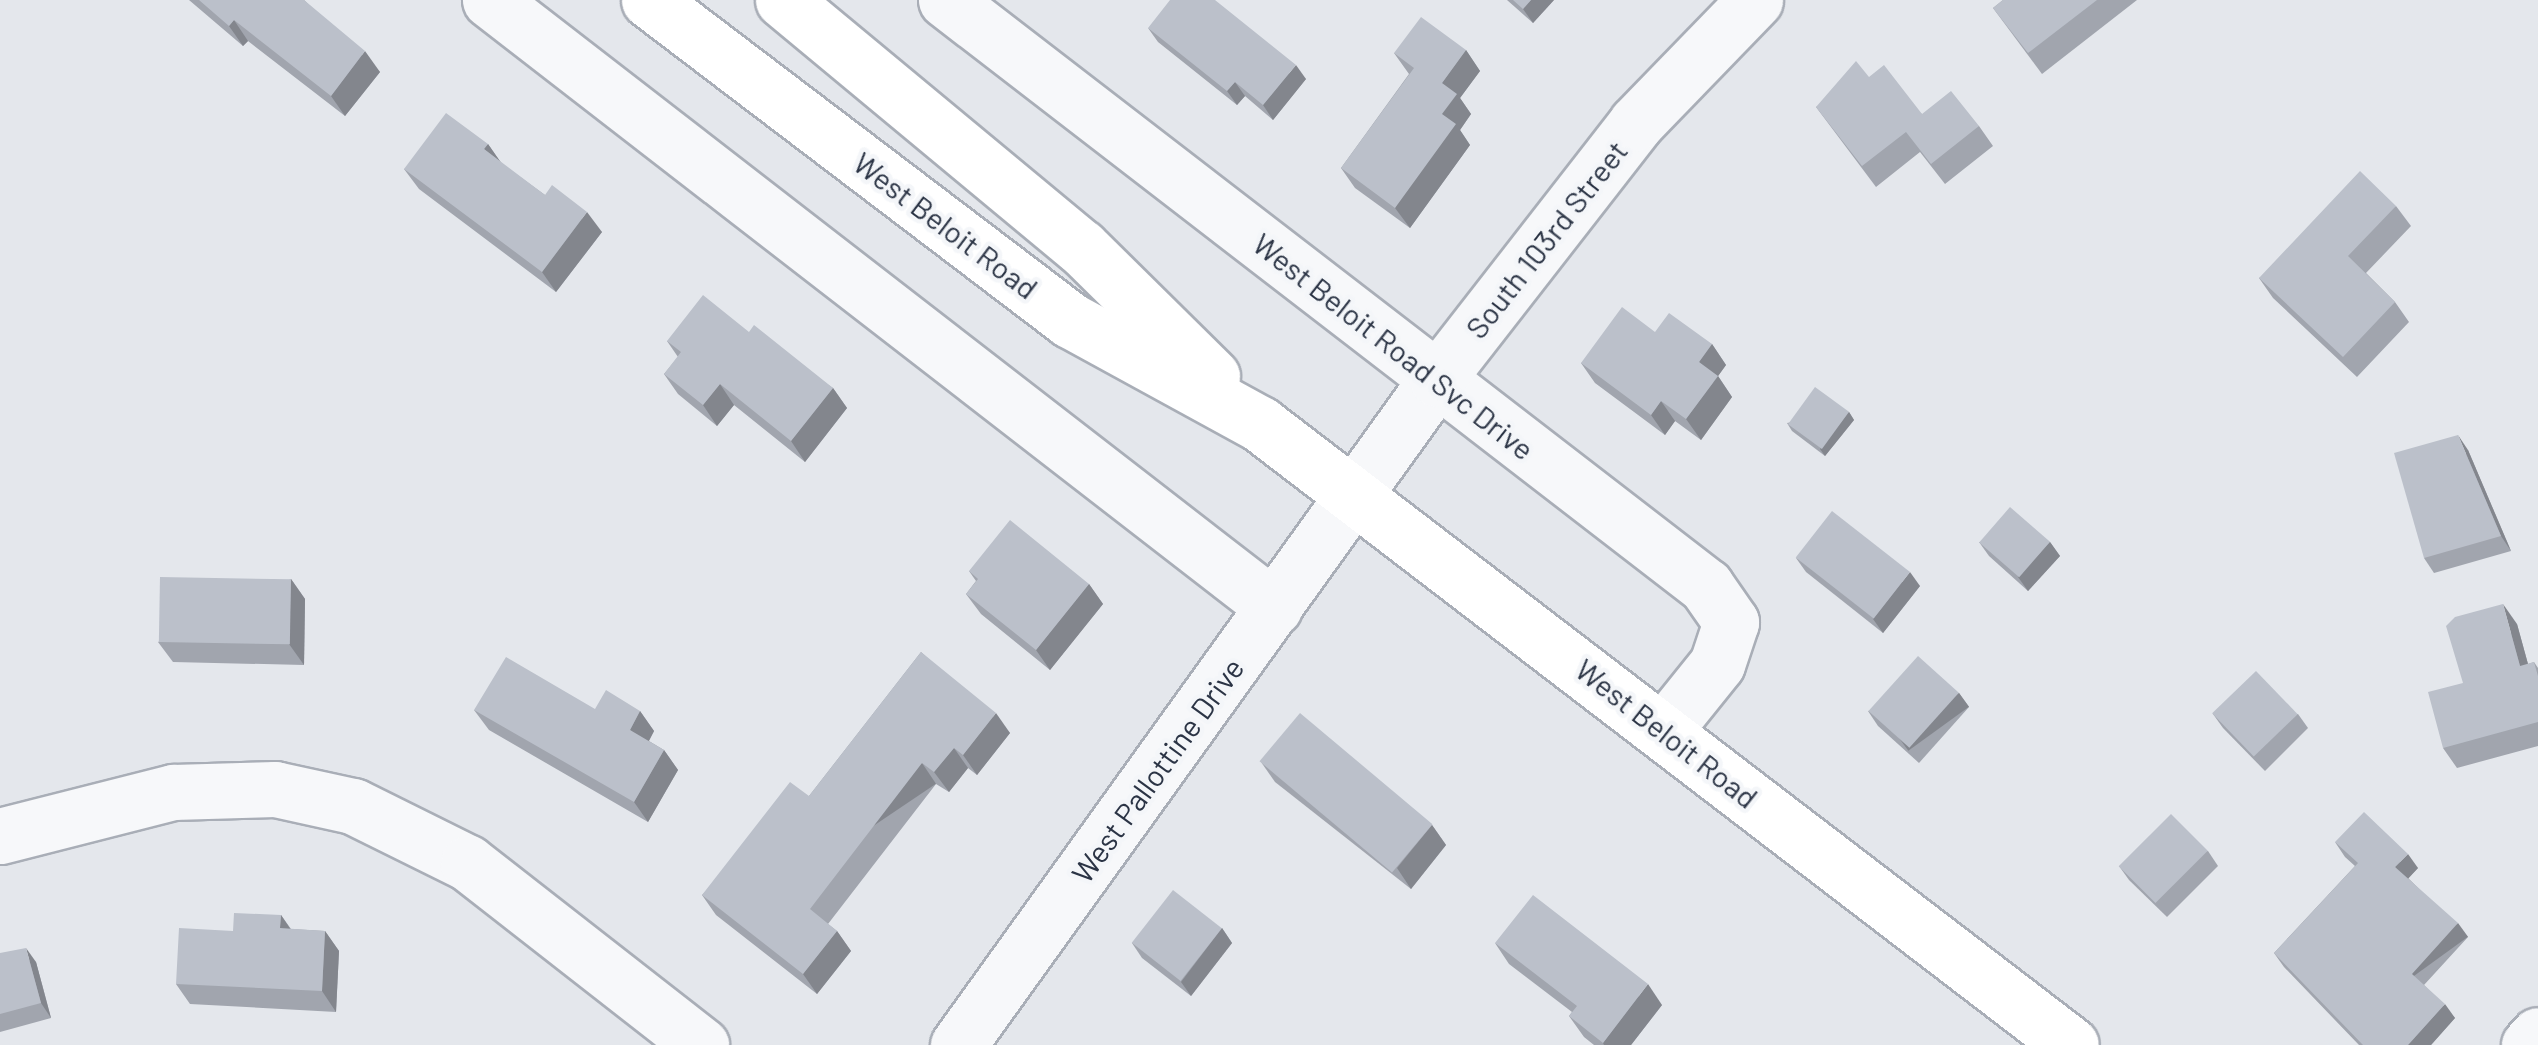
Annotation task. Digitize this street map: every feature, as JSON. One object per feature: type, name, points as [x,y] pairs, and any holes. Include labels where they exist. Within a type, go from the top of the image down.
[{"type":"main road","name":"West Beloit Road","points":[[649,0],[1070,320],[1260,424],[1358,496],[2071,1045]]},
{"type":"main road","name":"West Beloit Road","points":[[783,0],[1081,247],[1260,424]]},
{"type":"street","points":[[490,0],[1274,608]]},
{"type":"street","name":"West Beloit Road Svc Drive","points":[[946,0],[1706,586],[1731,622],[1717,664],[1664,730]]},
{"type":"street","name":"South 103rd Street","points":[[1358,496],[1438,380],[1636,123],[1755,0]]},
{"type":"street","name":"West Pallottine Drive","points":[[958,1045],[1358,496]]},
{"type":"street","points":[[0,836],[173,792],[275,789],[353,806],[448,850],[701,1045]]},
{"type":"street","points":[[2529,1045],[2538,1035]]},
{"type":"building","points":[[199,0],[304,0],[365,51],[331,96],[234,20],[229,26]]},
{"type":"building","points":[[1170,0],[1215,0],[1296,65],[1263,105],[1235,82],[1227,91],[1148,28]]},
{"type":"building","points":[[1513,0],[1531,0],[1523,9]]},
{"type":"building","points":[[2003,0],[2097,0],[2028,53],[1993,8]]},
{"type":"building","points":[[1421,17],[1466,50],[1442,83],[1457,94],[1442,114],[1456,124],[1395,208],[1341,168],[1414,68],[1394,53]]},
{"type":"building","points":[[1856,61],[1869,77],[1884,65],[1922,114],[1951,91],[1979,126],[1931,164],[1906,132],[1862,166],[1816,107]]},
{"type":"building","points":[[446,113],[488,144],[484,149],[545,195],[552,185],[587,212],[542,272],[404,169]]},
{"type":"building","points":[[2360,171],[2396,206],[2348,256],[2395,302],[2343,357],[2259,278]]},
{"type":"building","points":[[703,295],[749,332],[754,325],[833,388],[791,441],[720,384],[703,405],[664,374],[681,352],[667,341]]},
{"type":"building","points":[[1622,307],[1655,332],[1669,313],[1712,344],[1699,362],[1718,376],[1686,419],[1661,401],[1651,415],[1581,363]]},
{"type":"building","points":[[1815,387],[1849,412],[1822,449],[1788,424]]},
{"type":"building","points":[[2458,435],[2501,536],[2424,558],[2394,453]]},
{"type":"building","points":[[2010,507],[2050,542],[2019,577],[1979,542]]},
{"type":"building","points":[[1832,511],[1910,572],[1874,618],[1796,557]]},
{"type":"building","points":[[1010,520],[1089,584],[1036,650],[966,594],[978,579],[969,571]]},
{"type":"building","points":[[160,577],[291,579],[290,644],[159,642]]},
{"type":"building","points":[[2503,604],[2520,666],[2534,662],[2538,676],[2538,722],[2443,748],[2428,692],[2463,683],[2446,626],[2455,617]]},
{"type":"building","points":[[921,652],[996,713],[963,755],[954,748],[934,772],[922,763],[810,909],[837,931],[803,974],[702,895],[790,782],[809,796]]},
{"type":"building","points":[[1918,656],[1959,693],[1909,748],[1868,711]]},
{"type":"building","points":[[506,657],[595,709],[606,690],[640,711],[630,730],[664,750],[634,802],[474,710]]},
{"type":"building","points":[[2256,671],[2298,714],[2254,757],[2212,713]]},
{"type":"building","points":[[1300,713],[1433,824],[1392,872],[1260,761]]},
{"type":"building","points":[[2364,812],[2408,854],[2395,867],[2458,923],[2412,974],[2445,1004],[2408,1045],[2363,1045],[2274,953],[2358,863],[2335,842]]},
{"type":"building","points":[[2171,814],[2208,851],[2155,903],[2119,866]]},
{"type":"building","points":[[1173,890],[1222,928],[1181,981],[1132,943]]},
{"type":"building","points":[[1533,895],[1648,984],[1603,1043],[1569,1016],[1577,1006],[1495,943]]},
{"type":"building","points":[[234,913],[281,915],[280,928],[325,931],[322,991],[176,984],[179,928],[233,931]]},
{"type":"building","points":[[26,948],[41,1003],[0,1014],[0,953]]}]
